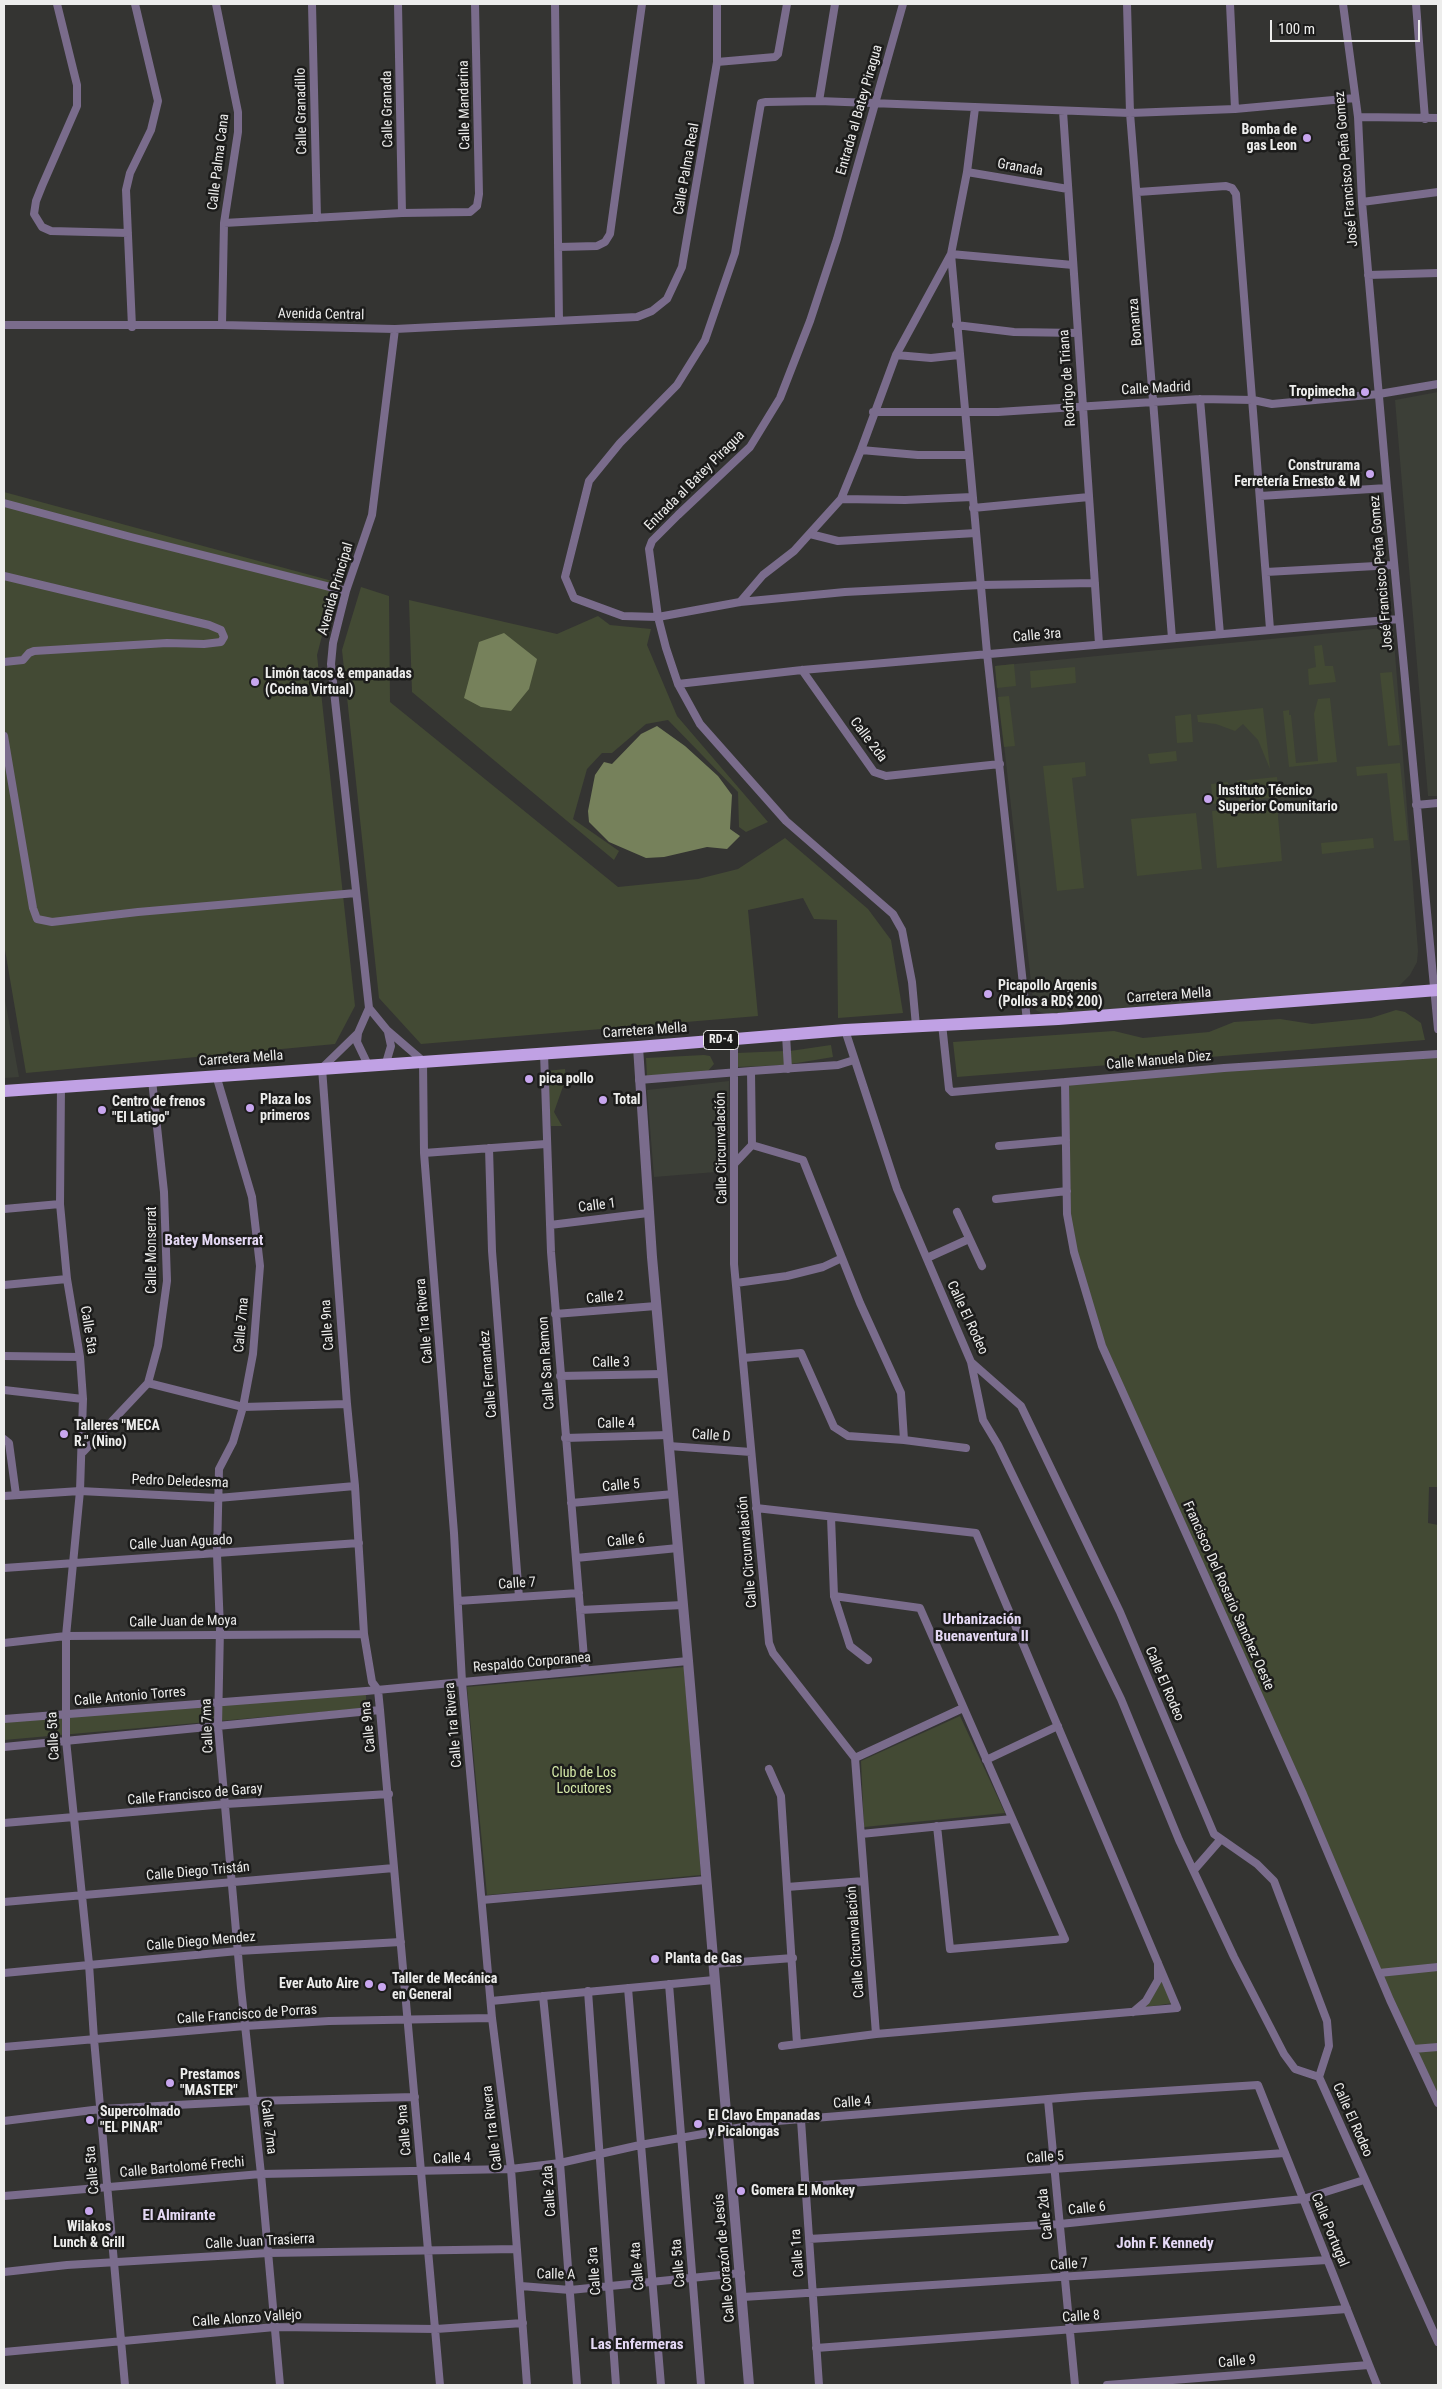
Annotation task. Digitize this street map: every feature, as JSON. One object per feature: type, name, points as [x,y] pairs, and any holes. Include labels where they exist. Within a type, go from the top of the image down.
[{"type":"main road","name":"Carretera Mella","points":[[4,1091],[638,1047],[846,1030],[1027,1020],[1436,990]]},
{"type":"street","points":[[57,4],[77,85],[77,106],[36,201],[34,214],[42,227],[51,231],[128,233]]},
{"type":"street","points":[[132,327],[126,190],[130,173],[151,130],[158,101],[135,4]]},
{"type":"street","name":"Calle Palma Cana","points":[[216,4],[238,112],[238,132],[224,223],[222,325]]},
{"type":"street","name":"Calle Granadillo","points":[[312,4],[317,218]]},
{"type":"street","name":"Calle Granada","points":[[398,4],[402,213]]},
{"type":"street","name":"Calle Mandarina","points":[[402,213],[470,212],[477,206],[479,194],[475,4]]},
{"type":"street","points":[[555,4],[559,321]]},
{"type":"street","points":[[558,247],[597,246],[605,242],[610,234],[642,4]]},
{"type":"street","name":"Calle Palma Real","points":[[637,317],[652,311],[667,299],[682,268],[717,62],[717,4]]},
{"type":"street","points":[[717,62],[775,57],[778,54],[787,4]]},
{"type":"street","points":[[819,101],[835,4]]},
{"type":"street","name":"Entrada al Batey Piragua","points":[[903,4],[837,239],[810,321],[780,398],[750,447],[652,541],[649,549],[658,618],[678,684],[700,724],[786,822],[893,914],[902,930],[912,982],[916,1026]]},
{"type":"street","name":"Bonanza","points":[[1128,4],[1130,112],[1155,401],[1172,638]]},
{"type":"street","points":[[1230,4],[1235,108]]},
{"type":"street","name":"José Francisco Peña Gomez","points":[[1343,4],[1358,117],[1368,275],[1416,805],[1436,990],[1438,1029]]},
{"type":"street","points":[[1416,4],[1425,119]]},
{"type":"street","points":[[1094,583],[981,584],[845,592],[740,602],[658,618],[623,616],[574,598],[565,577],[589,482],[620,443],[677,385],[705,340],[735,253],[762,104],[766,102],[819,101],[1130,112],[1235,108],[1355,98]]},
{"type":"street","points":[[975,108],[967,172],[951,254],[987,653],[1027,1020]]},
{"type":"street","name":"Rodrigo de Triana","points":[[1063,111],[1099,644]]},
{"type":"street","points":[[1358,117],[1438,118]]},
{"type":"street","name":"Granada","points":[[967,172],[1068,189]]},
{"type":"street","points":[[1138,192],[1226,186],[1232,188],[1236,194],[1270,630]]},
{"type":"street","points":[[1362,202],[1438,192]]},
{"type":"street","points":[[224,223],[402,213]]},
{"type":"street","points":[[740,602],[763,575],[794,551],[840,499],[861,450],[873,412],[896,355],[951,254]]},
{"type":"street","points":[[951,254],[1074,265]]},
{"type":"street","points":[[1368,275],[1438,273]]},
{"type":"street","name":"Avenida Central","points":[[4,325],[132,327],[222,325],[395,328],[637,317]]},
{"type":"street","points":[[956,325],[1014,332],[1078,333]]},
{"type":"street","name":"Avenida Principal","points":[[369,1008],[331,664],[333,643],[346,590],[372,515],[395,328]]},
{"type":"street","points":[[896,355],[931,358],[959,355]]},
{"type":"street","name":"Calle Madrid","points":[[873,412],[998,412],[1083,405],[1200,399],[1253,400],[1272,404],[1379,394],[1438,384]]},
{"type":"street","points":[[1200,399],[1220,634]]},
{"type":"street","points":[[861,450],[918,455],[968,455]]},
{"type":"street","points":[[1260,496],[1387,488]]},
{"type":"street","points":[[840,499],[905,500],[972,497]]},
{"type":"street","points":[[974,508],[1089,497]]},
{"type":"street","points":[[4,502],[131,537],[346,590]]},
{"type":"street","points":[[810,534],[838,541],[976,533]]},
{"type":"street","points":[[1266,572],[1394,565]]},
{"type":"street","points":[[4,576],[209,625],[221,630],[224,637],[221,642],[204,644],[167,643],[34,651],[29,653],[23,660],[4,662]]},
{"type":"street","name":"Calle 3ra","points":[[678,684],[802,670],[987,653],[1399,618]]},
{"type":"street","name":"Calle 2da","points":[[802,670],[874,772],[886,776],[1000,764]]},
{"type":"street","points":[[4,736],[33,908],[37,919],[52,922],[138,912],[356,892]]},
{"type":"street","points":[[1416,805],[1438,802]]},
{"type":"street","points":[[368,1065],[357,1042],[358,1033],[369,1008],[387,1030],[423,1061]]},
{"type":"street","name":"Calle Manuela Diez","points":[[942,1024],[950,1091],[1438,1054]]},
{"type":"street","points":[[386,1063],[391,1046],[387,1030]]},
{"type":"street","name":"Calle El Rodeo","points":[[846,1030],[854,1060],[897,1189],[971,1362],[1021,1406],[1120,1612],[1214,1834],[1257,1864],[1274,1881],[1327,2021],[1330,2046],[1319,2077],[1438,2342]]},
{"type":"street","points":[[322,1068],[358,1033]]},
{"type":"street","points":[[786,1035],[788,1069]]},
{"type":"street","name":"Calle Circunvalación","points":[[734,1039],[736,1283],[770,1648],[854,1758],[876,2034]]},
{"type":"street","name":"Calle Corazón de Jesús","points":[[638,1047],[648,1213],[674,1494],[749,2385]]},
{"type":"street","name":"Calle San Ramon","points":[[544,1053],[546,1144],[555,1314],[585,1670]]},
{"type":"street","points":[[639,1080],[733,1071],[788,1069],[838,1064],[854,1060]]},
{"type":"street","name":"Calle 1ra Rivera","points":[[423,1061],[424,1153],[458,1600],[462,1682],[492,2018],[511,2169],[527,2385]]},
{"type":"street","name":"Calle 9na","points":[[322,1068],[347,1404],[355,1486],[364,1634],[372,1682],[378,1690],[389,1794],[440,2385]]},
{"type":"street","points":[[735,1163],[752,1145],[751,1071]]},
{"type":"street","name":"Calle 7ma","points":[[216,1075],[252,1197],[260,1266],[253,1354],[243,1406],[233,1442],[219,1469],[216,1554],[220,1634],[218,1726],[280,2385]]},
{"type":"street","name":"Calle Monserrat","points":[[83,1452],[148,1384],[158,1346],[167,1281],[164,1192],[152,1080]]},
{"type":"street","name":"Francisco Del Rosario Sanchez Oeste","points":[[1065,1082],[1067,1214],[1074,1252],[1102,1346],[1299,1786],[1428,2085],[1438,2103]]},
{"type":"street","name":"Calle 5ta","points":[[60,1086],[60,1204],[67,1279],[80,1357],[83,1399],[83,1452],[66,1636],[66,1740],[80,1896],[89,1964],[107,2187],[126,2385]]},
{"type":"street","points":[[999,1146],[1066,1140]]},
{"type":"street","points":[[424,1153],[546,1144]]},
{"type":"street","points":[[752,1145],[803,1160],[842,1258],[901,1393],[904,1440]]},
{"type":"street","name":"Calle Fernandez","points":[[489,1148],[492,1251],[519,1597]]},
{"type":"street","points":[[996,1199],[1067,1191]]},
{"type":"street","points":[[4,1208],[60,1204]]},
{"type":"street","points":[[957,1212],[982,1266]]},
{"type":"street","name":"Calle 1","points":[[550,1225],[648,1213]]},
{"type":"street","points":[[927,1258],[968,1239]]},
{"type":"street","points":[[736,1283],[788,1276],[823,1267],[842,1258]]},
{"type":"street","points":[[4,1284],[67,1279]]},
{"type":"street","name":"Calle 2","points":[[555,1314],[656,1306]]},
{"type":"street","points":[[743,1358],[801,1353],[834,1427],[848,1436],[904,1440],[966,1448]]},
{"type":"street","points":[[4,1356],[80,1357]]},
{"type":"street","points":[[971,1362],[983,1420],[1002,1453],[1118,1694],[1194,1870],[1284,2054],[1295,2069],[1319,2077]]},
{"type":"street","name":"Calle 3","points":[[560,1376],[662,1374]]},
{"type":"street","points":[[148,1384],[243,1406],[347,1404]]},
{"type":"street","points":[[4,1390],[83,1399]]},
{"type":"street","name":"Calle 4","points":[[565,1438],[669,1441]]},
{"type":"street","points":[[4,1439],[9,1443],[16,1495]]},
{"type":"street","name":"Calle D","points":[[669,1441],[751,1452]]},
{"type":"street","name":"Pedro Deledesma","points":[[4,1496],[80,1491],[218,1498],[355,1486]]},
{"type":"street","name":"Calle 5","points":[[571,1503],[674,1494]]},
{"type":"street","points":[[756,1508],[976,1533],[1158,1959],[1177,2008],[876,2034],[782,2046]]},
{"type":"street","points":[[831,1516],[834,1596],[850,1646],[868,1660]]},
{"type":"street","name":"Calle Juan Aguado","points":[[4,1568],[359,1543]]},
{"type":"street","name":"Calle 6","points":[[576,1558],[678,1548]]},
{"type":"street","name":"Calle 7","points":[[458,1600],[579,1593]]},
{"type":"street","points":[[834,1596],[920,1608],[1064,1939],[950,1949],[937,1826]]},
{"type":"street","points":[[580,1610],[683,1605]]},
{"type":"street","name":"Calle Juan de Moya","points":[[4,1643],[66,1636],[364,1634]]},
{"type":"street","name":"Respaldo Corporanea","points":[[378,1690],[688,1661]]},
{"type":"street","name":"Calle Antonio Torres","points":[[4,1719],[378,1690]]},
{"type":"street","points":[[854,1758],[963,1708]]},
{"type":"street","points":[[4,1747],[380,1710]]},
{"type":"street","points":[[986,1760],[1058,1726]]},
{"type":"street","points":[[769,1769],[781,1796],[793,1958],[797,2044]]},
{"type":"street","name":"Calle Francisco de Garay","points":[[4,1823],[226,1804],[389,1794]]},
{"type":"street","points":[[861,1834],[1012,1820]]},
{"type":"street","points":[[1194,1870],[1221,1839]]},
{"type":"street","name":"Calle Diego Tristán","points":[[4,1902],[394,1868]]},
{"type":"street","points":[[482,1900],[706,1880]]},
{"type":"street","points":[[787,1887],[864,1880]]},
{"type":"street","name":"Calle Diego Mendez","points":[[4,1972],[238,1951],[401,1942]]},
{"type":"street","points":[[713,1964],[793,1958]]},
{"type":"street","points":[[1133,2012],[1146,2001],[1158,1980],[1158,1959]]},
{"type":"street","points":[[1379,1973],[1438,1967]]},
{"type":"street","points":[[491,2000],[714,1980]]},
{"type":"street","name":"Calle 5ta","points":[[669,1984],[701,2385]]},
{"type":"street","name":"Calle 4ta","points":[[628,1988],[661,2385]]},
{"type":"street","name":"Calle 3ra","points":[[588,1991],[616,2385]]},
{"type":"street","name":"Calle 2da","points":[[543,1996],[560,2163],[577,2385]]},
{"type":"street","name":"Calle Francisco de Porras","points":[[4,2047],[245,2026],[329,2021],[492,2018]]},
{"type":"street","points":[[1413,2049],[1438,2047]]},
{"type":"street","name":"Calle 4","points":[[422,2172],[511,2169],[560,2163],[640,2145],[681,2139],[727,2129],[802,2120],[1258,2085]]},
{"type":"street","name":"Calle Portugal","points":[[1258,2085],[1377,2385]]},
{"type":"street","points":[[1428,2085],[1438,2093]]},
{"type":"street","points":[[4,2120],[101,2108],[252,2101],[415,2097]]},
{"type":"street","name":"Calle 2da","points":[[1048,2100],[1075,2385]]},
{"type":"street","name":"Calle 1ra","points":[[802,2120],[819,2385]]},
{"type":"street","name":"Calle 5","points":[[806,2186],[1054,2170],[1285,2152]]},
{"type":"street","name":"Calle Bartolomé Frechi","points":[[4,2196],[261,2174],[422,2172]]},
{"type":"street","name":"Calle 6","points":[[809,2240],[1060,2224],[1303,2199],[1364,2180]]},
{"type":"street","name":"Calle Juan Trasierra","points":[[4,2272],[114,2262],[268,2253],[518,2249]]},
{"type":"street","name":"Calle 7","points":[[743,2297],[1328,2260]]},
{"type":"street","name":"Calle A","points":[[521,2286],[570,2290],[609,2284],[740,2273]]},
{"type":"street","name":"Calle 8","points":[[816,2348],[1070,2331],[1347,2309]]},
{"type":"street","name":"Calle Alonzo Vallejo","points":[[4,2352],[275,2327],[436,2329],[523,2322]]},
{"type":"street","name":"Calle 9","points":[[1107,2385],[1369,2365]]},
{"type":"shaded area","points":[[1438,392],[1438,796],[1428,796],[1395,400]]},
{"type":"shaded area","name":"Instituto Técnico Superior Comunitario","points":[[1393,627],[1418,951],[1417,962],[1410,975],[1397,988],[1046,1014],[1037,1011],[1034,1008],[995,666]]},
{"type":"shaded area","points":[[504,633],[537,659],[529,689],[511,711],[481,707],[464,698],[479,642]]},
{"type":"shaded area","points":[[657,726],[685,746],[718,776],[732,795],[730,829],[740,836],[727,849],[707,847],[664,857],[646,858],[609,842],[589,822],[588,811],[595,775],[604,762],[612,764],[641,734]]},
{"type":"shaded area","points":[[4,994],[19,1077],[4,1078]]},
{"type":"shaded area","points":[[729,1081],[728,1171],[654,1177],[647,1090]]},
{"type":"green space","points":[[4,492],[336,582],[317,655],[355,1006],[335,1044],[26,1073],[4,944]]},
{"type":"green space","points":[[361,587],[389,596],[390,702],[618,887],[698,879],[738,869],[785,838],[868,909],[891,940],[903,1013],[838,1018],[837,920],[814,919],[803,898],[748,910],[758,1016],[421,1044],[379,998],[342,650]]},
{"type":"green space","points":[[409,600],[557,634],[598,616],[610,625],[651,629],[647,645],[677,716],[768,822],[746,832],[739,827],[738,792],[668,720],[646,724],[612,753],[602,753],[587,769],[573,819],[619,851],[614,860],[412,692]]},
{"type":"green space","points":[[1322,645],[1325,666],[1333,666],[1336,682],[1309,685],[1308,669],[1316,667],[1314,646]]},
{"type":"green space","points":[[1014,664],[1016,686],[997,688],[995,666]]},
{"type":"green space","points":[[1075,667],[1076,683],[1031,688],[1030,671]]},
{"type":"green space","points":[[1392,672],[1400,745],[1388,746],[1380,673]]},
{"type":"green space","points":[[1009,696],[1015,746],[1004,747],[998,697]]},
{"type":"green space","points":[[1330,698],[1337,762],[1289,767],[1283,711],[1289,710],[1289,715],[1291,715],[1296,763],[1318,761],[1314,714],[1318,699]]},
{"type":"green space","points":[[1263,708],[1270,769],[1258,740],[1243,724],[1235,731],[1216,724],[1198,722],[1197,715]]},
{"type":"green space","points":[[1191,714],[1193,742],[1177,743],[1175,716]]},
{"type":"green space","points":[[1176,751],[1177,761],[1150,764],[1148,754]]},
{"type":"green space","points":[[1085,762],[1086,776],[1072,778],[1084,888],[1057,891],[1043,766]]},
{"type":"green space","points":[[1400,763],[1408,840],[1394,841],[1387,773],[1357,776],[1356,767]]},
{"type":"green space","points":[[1277,777],[1279,797],[1239,801],[1237,781]]},
{"type":"green space","points":[[1228,782],[1230,802],[1213,804],[1211,784]]},
{"type":"green space","points":[[1277,805],[1282,861],[1217,868],[1212,811]]},
{"type":"green space","points":[[1196,813],[1202,869],[1137,876],[1131,819]]},
{"type":"green space","points":[[1373,838],[1374,848],[1322,854],[1321,843]]},
{"type":"green space","points":[[1396,1010],[1405,1012],[1421,1023],[1425,1040],[957,1077],[953,1042],[1114,1031],[1143,1038],[1209,1032],[1234,1022],[1280,1019],[1312,1024],[1371,1018]]},
{"type":"green space","points":[[831,1045],[833,1057],[791,1064],[790,1051]]},
{"type":"green space","points":[[785,1051],[785,1065],[737,1067],[737,1053]]},
{"type":"green space","points":[[1438,1054],[1438,1487],[1429,1487],[1428,1523],[1438,1525],[1438,2109],[1102,1346],[1067,1214],[1065,1082]]},
{"type":"green space","points":[[710,1056],[714,1064],[707,1072],[647,1076],[646,1058]]},
{"type":"green space","points":[[565,1069],[566,1078],[554,1112],[562,1126],[551,1126],[547,1071]]},
{"type":"green space","name":"Club de Los Locutores","points":[[684,1667],[701,1875],[487,1895],[467,1687]]},
{"type":"green space","points":[[366,1691],[366,1708],[4,1740],[4,1719]]},
{"type":"green space","points":[[960,1716],[1005,1813],[864,1827],[861,1761]]},
{"type":"green space","points":[[1161,1973],[1173,2003],[1140,2008]]},
{"type":"place","name":"Bomba de gas Leon","points":[[1307,138]]},
{"type":"place","name":"Tropimecha","points":[[1365,392]]},
{"type":"place","name":"Construrama Ferretería Ernesto & M","points":[[1370,474]]},
{"type":"place","name":"Limón tacos & empanadas (Cocina Virtual)","points":[[255,682]]},
{"type":"place","name":"Instituto Técnico Superior Comunitario","points":[[1208,799]]},
{"type":"place","name":"Picapollo Argenis (Pollos a RD$ 200)","points":[[988,994]]},
{"type":"place","name":"pica pollo","points":[[529,1079]]},
{"type":"place","name":"Total","points":[[603,1100]]},
{"type":"place","name":"Plaza los primeros","points":[[250,1108]]},
{"type":"place","name":"Centro de frenos \"El Latigo\"","points":[[102,1110]]},
{"type":"place","name":"Talleres \"MECA R.\" (Nino)","points":[[64,1434]]},
{"type":"place","name":"Planta de Gas","points":[[655,1959]]},
{"type":"place","name":"Ever Auto Aire","points":[[369,1984]]},
{"type":"place","name":"Taller de Mecánica en General","points":[[382,1987]]},
{"type":"place","name":"Prestamos \"MASTER\"","points":[[170,2083]]},
{"type":"place","name":"Supercolmado \"EL PINAR\"","points":[[90,2120]]},
{"type":"place","name":"El Clavo Empanadas y Picalongas","points":[[698,2124]]},
{"type":"place","name":"Gomera El Monkey","points":[[741,2191]]},
{"type":"place","name":"Wilakos Lunch & Grill","points":[[89,2211]]},
{"type":"district","name":"Batey Monserrat","points":[[214,1241]]},
{"type":"district","name":"Urbanización Buenaventura II","points":[[982,1628]]},
{"type":"district","name":"El Almirante","points":[[179,2216]]},
{"type":"district","name":"John F. Kennedy","points":[[1165,2244]]},
{"type":"district","name":"Las Enfermeras","points":[[637,2345]]}]
